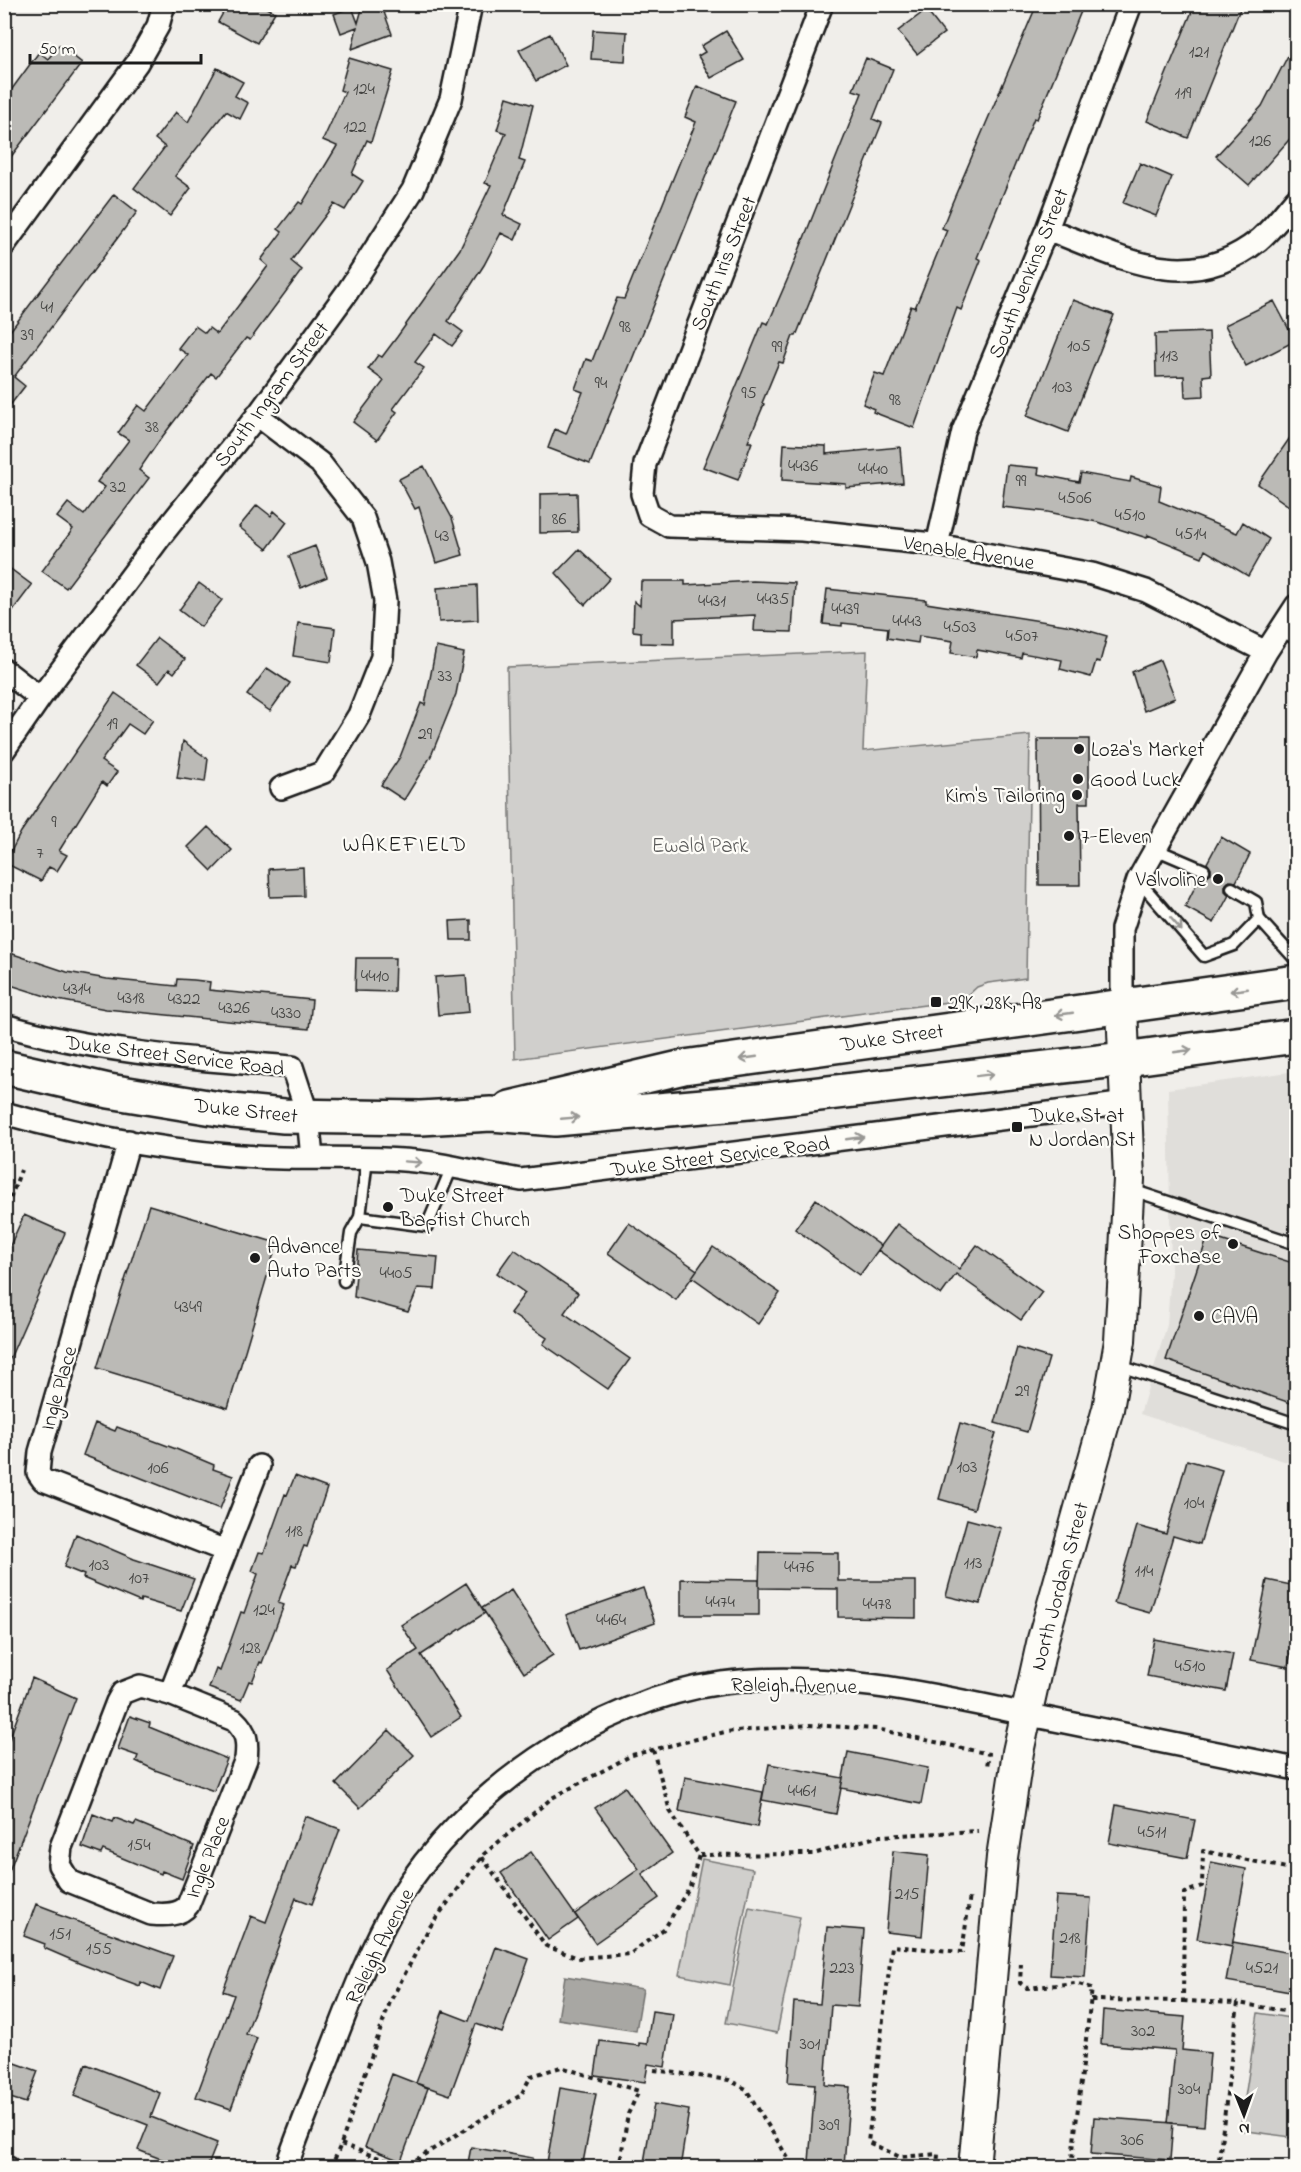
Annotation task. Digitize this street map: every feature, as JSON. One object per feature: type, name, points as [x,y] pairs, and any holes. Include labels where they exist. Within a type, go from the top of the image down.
[{"type":"main road","name":"Duke Street","points":[[491,1114],[550,1097],[684,1067],[1296,982]]},
{"type":"main road","name":"Duke Street","points":[[4,1067],[109,1091],[186,1104],[308,1116],[421,1118],[491,1114],[555,1119],[658,1111],[1125,1059],[1296,1036]]},
{"type":"street","points":[[4,245],[137,63],[158,26],[164,4]]},
{"type":"street","name":"South Ingram Street","points":[[4,750],[161,536],[258,415],[348,291],[413,190],[451,99],[471,4]]},
{"type":"street","name":"South Iris Street","points":[[656,519],[649,515],[642,494],[645,464],[822,4]]},
{"type":"street","name":"South Jenkins Street","points":[[937,545],[963,431],[1047,229],[1131,4]]},
{"type":"street","points":[[1047,229],[1134,262],[1172,270],[1202,269],[1230,259],[1258,241],[1296,199]]},
{"type":"street","points":[[258,415],[320,463],[363,519],[378,562],[385,601],[382,657],[359,715],[324,772],[281,788]]},
{"type":"street","name":"Venable Avenue","points":[[656,519],[669,526],[802,530],[937,545],[1054,566],[1118,582],[1178,606],[1266,652]]},
{"type":"street","points":[[1122,1006],[1122,929],[1138,880],[1266,652],[1289,634],[1296,606]]},
{"type":"street","points":[[4,670],[40,698]]},
{"type":"street","name":"North Jordan Street","points":[[974,2168],[1002,1857],[1026,1714],[1043,1639],[1098,1449],[1117,1365],[1125,1305],[1129,1189],[1122,1006]]},
{"type":"street","name":"Duke Street Service Road","points":[[4,1025],[64,1041],[111,1050],[292,1067],[308,1116],[312,1158]]},
{"type":"street","name":"Duke Street Service Road","points":[[4,1113],[79,1132],[129,1141],[244,1156],[367,1159],[452,1167],[521,1180],[1127,1103]]},
{"type":"street","name":"Ingle Place","points":[[129,1141],[40,1452],[38,1473],[43,1480],[226,1551]]},
{"type":"street","points":[[170,1694],[259,1467]]},
{"type":"street","name":"Raleigh Avenue","points":[[286,2168],[361,1974],[397,1903],[428,1857],[453,1828],[493,1790],[561,1743],[640,1704],[723,1683],[835,1682],[955,1699],[1296,1768]]},
{"type":"street","name":"Ingle Place","points":[[140,1686],[170,1694],[234,1720],[242,1727],[247,1738],[247,1748],[246,1759],[188,1905],[179,1912],[164,1916],[151,1914],[69,1881],[62,1873],[59,1858],[122,1693],[140,1686]]},
{"type":"lane","points":[[1155,849],[1204,870]]},
{"type":"lane","points":[[1138,880],[1204,956],[1234,945],[1259,919]]},
{"type":"lane","points":[[1232,888],[1256,902],[1259,919],[1296,960]]},
{"type":"lane","points":[[344,1281],[351,1233],[360,1217],[367,1159]]},
{"type":"lane","points":[[360,1217],[427,1226],[452,1167]]},
{"type":"lane","points":[[1129,1189],[1296,1244]]},
{"type":"lane","points":[[1117,1365],[1296,1424]]},
{"type":"path","points":[[4,1215],[21,1170]]},
{"type":"path","points":[[331,2168],[390,2002],[429,1928],[482,1857],[552,1798],[632,1755],[726,1732],[808,1725],[877,1729],[989,1754],[986,1776]]},
{"type":"path","points":[[482,1857],[546,1946],[578,1958],[630,1954],[665,1928],[690,1886],[699,1855],[670,1811],[653,1750]]},
{"type":"path","points":[[977,1842],[980,1820]]},
{"type":"path","points":[[699,1855],[813,1854],[880,1836],[978,1831]]},
{"type":"path","points":[[1183,2001],[1184,1893],[1202,1886],[1203,1851],[1296,1870]]},
{"type":"path","points":[[937,2168],[938,2154],[900,2157],[868,2142],[892,1946],[963,1952],[971,1886]]},
{"type":"path","points":[[1021,1961],[1020,1983],[1027,1988],[1075,1983],[1092,1988],[1071,2167]]},
{"type":"path","points":[[1091,2000],[1238,2003],[1296,2013]]},
{"type":"path","points":[[1218,2168],[1238,2003]]},
{"type":"path","points":[[341,2144],[404,2167],[521,2095],[531,2076],[561,2067],[639,2091],[628,2114],[619,2168]]},
{"type":"path","points":[[654,2070],[729,2080],[746,2089],[794,2168]]},
{"type":"path","points":[[1004,2159],[1004,2168]]},
{"type":"path","points":[[1041,2168],[1042,2165],[1085,2168]]},
{"type":"shaded area","name":"Shoppes of Foxchase","points":[[1296,1071],[1296,1465],[1140,1414],[1167,1325],[1171,1272],[1168,1089]]},
{"type":"shaded area","points":[[565,1976],[643,1989],[636,2031],[558,2019]]},
{"type":"green space","name":"Ewald Park","points":[[867,651],[863,751],[1030,735],[1026,978],[988,983],[977,987],[963,1000],[515,1059],[507,667]]},
{"type":"green space","points":[[702,1859],[753,1869],[730,1985],[679,1975]]},
{"type":"green space","points":[[749,1907],[800,1917],[777,2033],[726,2023]]},
{"type":"green space","points":[[1258,2013],[1296,2019],[1296,2105],[1291,2137],[1240,2130]]},
{"type":"building","points":[[228,4],[260,4],[275,12],[257,43],[218,22]]},
{"type":"building","points":[[381,4],[392,34],[352,49],[357,27],[341,33],[334,14],[352,7],[358,23],[362,9]]},
{"type":"building","points":[[1037,4],[1084,4],[1037,119],[1034,118],[977,258],[981,260],[961,310],[957,308],[914,428],[873,412],[874,409],[863,404],[875,373],[884,376],[911,306],[915,308],[947,230],[942,228],[952,203]]},
{"type":"building","points":[[1195,4],[1242,4],[1188,138],[1147,121]]},
{"type":"building","points":[[926,10],[944,33],[917,54],[898,31]]},
{"type":"building","points":[[593,30],[627,32],[625,61],[591,59]]},
{"type":"building","points":[[726,31],[744,60],[711,78],[698,56],[705,52],[701,46]]},
{"type":"building","points":[[550,34],[566,65],[536,81],[519,50]]},
{"type":"building","points":[[1296,40],[1296,132],[1249,185],[1216,156],[1262,106]]},
{"type":"building","points":[[59,45],[82,63],[4,166],[4,84],[12,89],[39,52],[48,59]]},
{"type":"building","points":[[349,58],[393,71],[371,142],[367,140],[352,174],[363,181],[345,210],[334,204],[291,261],[302,270],[250,340],[246,338],[216,377],[211,373],[159,441],[139,470],[149,478],[66,588],[42,571],[73,529],[57,517],[68,503],[84,515],[105,487],[97,482],[129,440],[118,433],[138,405],[146,411],[188,355],[178,348],[195,326],[205,333],[209,328],[217,334],[268,266],[261,260],[282,232],[278,229],[299,202],[302,204],[337,146],[323,140],[345,92],[340,90]]},
{"type":"building","points":[[866,58],[893,69],[873,119],[882,123],[796,336],[793,336],[783,363],[779,362],[762,403],[764,404],[748,442],[752,442],[738,480],[703,467],[763,322],[768,324],[788,278],[862,93],[853,90]]},
{"type":"building","points":[[217,68],[243,82],[235,96],[248,103],[240,119],[226,111],[175,176],[191,188],[170,216],[134,188],[165,147],[155,139],[176,112],[188,122]]},
{"type":"building","points":[[697,86],[736,101],[590,464],[548,448],[555,429],[566,434],[583,392],[575,389],[586,359],[592,361],[617,298],[624,299],[696,122],[685,117]]},
{"type":"building","points":[[507,97],[533,105],[519,160],[525,162],[503,215],[522,224],[515,240],[501,233],[484,265],[448,321],[463,332],[452,346],[436,334],[415,362],[424,368],[393,409],[397,412],[377,440],[353,422],[384,381],[368,369],[378,355],[382,357],[460,249],[491,185],[485,183],[506,133],[497,130]]},
{"type":"building","points":[[1140,163],[1172,177],[1156,216],[1123,203]]},
{"type":"building","points":[[114,194],[137,212],[14,377],[25,386],[4,413],[4,339]]},
{"type":"building","points":[[1073,300],[1114,315],[1068,432],[1027,416]]},
{"type":"building","points":[[1274,301],[1295,341],[1246,366],[1225,325]]},
{"type":"building","points":[[1209,332],[1211,375],[1203,376],[1204,396],[1185,397],[1184,376],[1156,377],[1155,334]]},
{"type":"building","points":[[1296,429],[1296,511],[1258,484]]},
{"type":"building","points":[[784,444],[826,446],[826,454],[900,447],[903,483],[846,488],[846,484],[782,480]]},
{"type":"building","points":[[1007,465],[1039,468],[1038,474],[1079,482],[1081,473],[1130,482],[1131,477],[1161,486],[1159,501],[1237,533],[1243,522],[1269,539],[1248,576],[1205,550],[1202,557],[1148,535],[1147,538],[1097,522],[1048,512],[1002,507]]},
{"type":"building","points":[[424,466],[452,518],[463,555],[436,563],[419,507],[415,509],[399,479]]},
{"type":"building","points":[[577,493],[578,532],[540,533],[540,494]]},
{"type":"building","points":[[257,505],[271,516],[274,511],[287,522],[267,549],[239,527]]},
{"type":"building","points":[[315,546],[327,577],[301,588],[289,556]]},
{"type":"building","points":[[579,549],[610,578],[585,605],[556,573]]},
{"type":"building","points":[[4,564],[32,585],[4,622]]},
{"type":"building","points":[[641,581],[685,581],[685,585],[753,581],[795,583],[792,632],[754,631],[755,615],[674,619],[674,644],[641,643],[641,632],[633,631],[634,601],[640,606]]},
{"type":"building","points":[[199,583],[222,600],[201,627],[179,610]]},
{"type":"building","points":[[477,585],[478,620],[439,622],[437,588]]},
{"type":"building","points":[[827,589],[926,600],[926,603],[1072,626],[1107,636],[1100,662],[1096,661],[1091,677],[1060,669],[1062,660],[1022,653],[1021,658],[977,650],[976,657],[951,653],[953,641],[919,636],[918,643],[887,638],[888,628],[842,623],[842,626],[823,624]]},
{"type":"building","points":[[298,623],[335,628],[331,662],[293,656]]},
{"type":"building","points":[[157,638],[185,659],[174,673],[169,669],[159,682],[136,665]]},
{"type":"building","points":[[436,647],[464,653],[456,694],[431,756],[404,800],[381,785],[400,757],[421,703],[425,705]]},
{"type":"building","points":[[1160,660],[1175,698],[1144,711],[1132,672]]},
{"type":"building","points":[[267,668],[290,683],[270,711],[247,695]]},
{"type":"building","points":[[115,693],[153,720],[143,734],[128,724],[101,761],[117,772],[107,786],[102,782],[59,851],[67,855],[57,871],[49,867],[41,881],[5,863],[21,832]]},
{"type":"building","points":[[1038,739],[1089,739],[1089,803],[1079,803],[1080,885],[1039,885]]},
{"type":"building","points":[[183,741],[208,759],[205,782],[177,778]]},
{"type":"building","points":[[208,827],[232,850],[212,871],[188,847]]},
{"type":"building","name":"Valvoline","points":[[1221,837],[1250,854],[1236,882],[1229,881],[1225,885],[1225,891],[1229,895],[1214,923],[1185,907],[1200,877],[1211,873],[1207,863]]},
{"type":"building","points":[[303,867],[304,896],[270,897],[269,869]]},
{"type":"building","points":[[471,920],[471,940],[451,940],[450,921]]},
{"type":"building","points":[[4,951],[67,972],[107,979],[176,986],[177,979],[194,980],[210,982],[209,990],[312,1000],[309,1029],[106,1009],[58,1000],[4,983]]},
{"type":"building","points":[[356,958],[395,958],[394,992],[355,991]]},
{"type":"building","points":[[466,975],[469,1012],[438,1015],[435,977]]},
{"type":"building","points":[[816,1199],[881,1246],[860,1275],[795,1229]]},
{"type":"building","points":[[149,1205],[277,1243],[228,1408],[97,1368]]},
{"type":"building","points":[[24,1215],[65,1233],[4,1372],[4,1259]]},
{"type":"building","points":[[629,1223],[697,1270],[676,1300],[608,1253]]},
{"type":"building","points":[[897,1224],[959,1269],[977,1245],[1042,1292],[1021,1320],[956,1274],[941,1295],[878,1250]]},
{"type":"building","points":[[1208,1236],[1296,1264],[1296,1405],[1166,1360]]},
{"type":"building","points":[[713,1247],[780,1293],[758,1324],[692,1277]]},
{"type":"building","points":[[514,1249],[578,1293],[564,1313],[630,1359],[608,1389],[543,1344],[547,1338],[510,1313],[525,1293],[497,1273]]},
{"type":"building","points":[[358,1250],[438,1257],[435,1289],[418,1288],[408,1312],[354,1297]]},
{"type":"building","points":[[1017,1348],[1049,1358],[1027,1432],[995,1423]]},
{"type":"building","points":[[95,1423],[115,1431],[117,1427],[176,1449],[214,1465],[213,1469],[233,1476],[220,1509],[83,1455]]},
{"type":"building","points":[[960,1423],[996,1433],[974,1509],[939,1499]]},
{"type":"building","points":[[1187,1460],[1222,1470],[1200,1544],[1173,1536],[1150,1613],[1114,1603],[1137,1526],[1166,1534]]},
{"type":"building","points":[[295,1476],[327,1488],[307,1547],[304,1546],[296,1566],[292,1565],[278,1603],[284,1605],[262,1663],[260,1662],[252,1682],[249,1681],[241,1700],[209,1688],[216,1669],[220,1671],[241,1612],[244,1613],[258,1574],[252,1571],[259,1552],[264,1553],[285,1494],[287,1495]]},
{"type":"building","points":[[967,1519],[1001,1528],[980,1604],[946,1596]]},
{"type":"building","points":[[76,1534],[134,1559],[194,1579],[181,1611],[141,1599],[140,1602],[83,1578],[84,1575],[64,1567]]},
{"type":"building","points":[[760,1552],[838,1553],[838,1581],[916,1581],[916,1618],[838,1617],[838,1589],[759,1588]]},
{"type":"building","points":[[681,1579],[759,1580],[759,1615],[681,1615]]},
{"type":"building","points":[[1267,1580],[1296,1586],[1296,1625],[1288,1667],[1251,1660]]},
{"type":"building","points":[[466,1583],[485,1613],[421,1655],[461,1717],[431,1737],[387,1670],[418,1650],[401,1625]]},
{"type":"building","points":[[643,1588],[655,1623],[579,1650],[566,1615]]},
{"type":"building","points":[[511,1590],[553,1655],[524,1673],[482,1608]]},
{"type":"building","points":[[1154,1639],[1233,1654],[1226,1691],[1147,1676]]},
{"type":"building","points":[[32,1678],[76,1698],[6,1879],[4,1753]]},
{"type":"building","points":[[130,1716],[150,1723],[149,1727],[227,1759],[214,1791],[155,1770],[136,1761],[138,1756],[118,1749]]},
{"type":"building","points":[[389,1730],[414,1755],[360,1808],[336,1784]]},
{"type":"building","points":[[848,1752],[928,1768],[921,1804],[841,1788]]},
{"type":"building","points":[[769,1764],[843,1778],[836,1814],[762,1800]]},
{"type":"building","points":[[685,1777],[763,1792],[757,1827],[679,1811]]},
{"type":"building","points":[[625,1787],[672,1853],[642,1874],[659,1898],[595,1943],[575,1914],[639,1869],[595,1808]]},
{"type":"building","points":[[1116,1805],[1195,1820],[1187,1858],[1109,1843]]},
{"type":"building","points":[[93,1814],[113,1822],[115,1818],[134,1825],[136,1822],[194,1846],[182,1879],[162,1871],[161,1874],[103,1850],[101,1854],[82,1847]]},
{"type":"building","points":[[305,1816],[340,1829],[312,1904],[296,1898],[246,2034],[257,2038],[231,2109],[196,2097],[234,1995],[223,1991],[251,1916],[266,1922]]},
{"type":"building","points":[[893,1851],[929,1855],[922,1936],[886,1932]]},
{"type":"building","points":[[531,1852],[578,1919],[548,1940],[501,1873]]},
{"type":"building","points":[[1211,1862],[1246,1869],[1232,1946],[1197,1939]]},
{"type":"building","points":[[1056,1896],[1091,1898],[1085,1977],[1050,1975]]},
{"type":"building","points":[[36,1904],[57,1912],[56,1914],[173,1956],[160,1990],[141,1982],[140,1986],[81,1964],[44,1948],[45,1944],[24,1936]]},
{"type":"building","points":[[827,1927],[864,1930],[858,2007],[831,2005],[825,2085],[850,2087],[844,2165],[809,2162],[815,2084],[788,2082],[794,2002],[820,2004]]},
{"type":"building","points":[[1233,1942],[1296,1954],[1296,1993],[1226,1981]]},
{"type":"building","points":[[496,1947],[529,1959],[502,2033],[476,2024],[450,2095],[416,2083],[443,2011],[469,2021]]},
{"type":"building","points":[[1103,2010],[1185,2017],[1182,2050],[1210,2053],[1204,2126],[1168,2123],[1175,2050],[1101,2044]]},
{"type":"building","points":[[652,2011],[673,2014],[665,2067],[648,2064],[645,2082],[595,2075],[600,2041],[639,2046],[639,2043],[647,2044]]},
{"type":"building","points":[[4,2059],[38,2071],[26,2103],[4,2096]]},
{"type":"building","points":[[86,2064],[160,2093],[151,2117],[217,2143],[207,2168],[184,2168],[138,2150],[148,2125],[74,2096]]},
{"type":"building","points":[[392,2074],[428,2088],[401,2161],[365,2147]]},
{"type":"building","points":[[560,2088],[596,2094],[582,2168],[546,2168]]},
{"type":"building","points":[[654,2104],[689,2110],[680,2168],[643,2168]]},
{"type":"building","points":[[1094,2117],[1173,2123],[1170,2160],[1091,2154]]},
{"type":"building","points":[[471,2147],[533,2158],[532,2168],[467,2168]]},
{"type":"place","name":"Loza's Market","points":[[1079,749]]},
{"type":"place","name":"Good Luck","points":[[1078,779]]},
{"type":"place","name":"Kim's Tailoring","points":[[1077,795]]},
{"type":"place","name":"7-Eleven","points":[[1069,836]]},
{"type":"place","name":"Valvoline","points":[[1218,879]]},
{"type":"place","name":"29K, 28K, A8","points":[[936,1002]]},
{"type":"place","name":"Duke St at N Jordan St","points":[[1017,1127]]},
{"type":"place","name":"Duke Street Baptist Church","points":[[388,1207]]},
{"type":"place","name":"Shoppes of Foxchase","points":[[1233,1244]]},
{"type":"place","name":"Advance Auto Parts","points":[[255,1258]]},
{"type":"place","name":"CAVA","points":[[1199,1316]]},
{"type":"district","name":"WAKEFIELD","points":[[405,843]]}]
